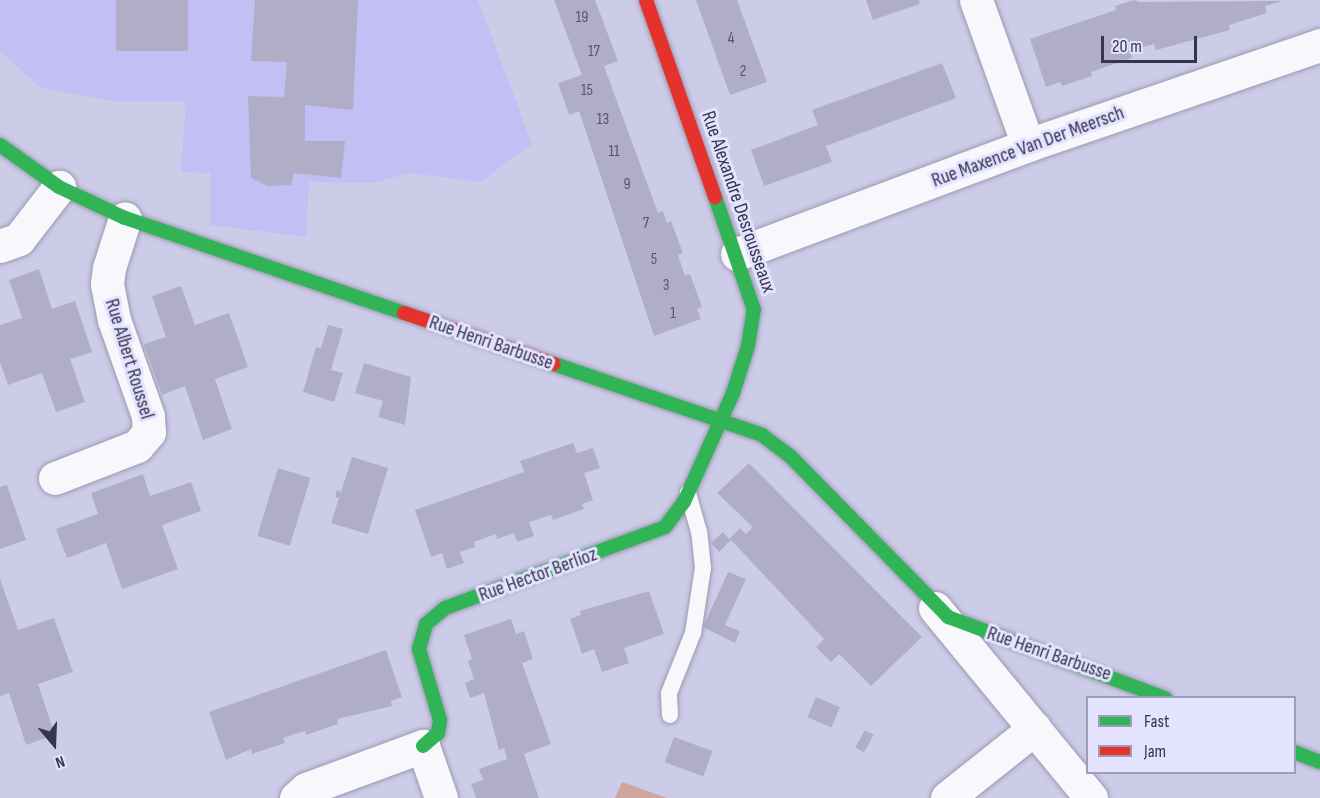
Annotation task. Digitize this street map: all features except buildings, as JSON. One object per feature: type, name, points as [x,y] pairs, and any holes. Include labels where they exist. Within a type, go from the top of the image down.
[{"type":"street","name":"Rue Alexandre Desrousseaux","points":[[646,0],[737,254],[754,310],[748,346],[721,418]]},
{"type":"street","points":[[976,0],[1028,145]]},
{"type":"street","name":"Rue Maxence Van Der Meersch","points":[[737,254],[1028,145],[1320,45]]},
{"type":"street","name":"Rue Henri Barbusse","points":[[0,145],[59,187],[125,218],[721,418],[762,435],[790,456],[935,608],[1091,798]]},
{"type":"street","points":[[0,246],[23,234],[59,187]]},
{"type":"street","name":"Rue Albert Roussel","points":[[56,478],[137,446],[149,432],[148,416],[114,320],[107,284],[111,260],[125,218]]},
{"type":"street","name":"Rue Hector Berlioz","points":[[423,746],[438,733],[440,720],[419,649],[420,636],[434,615],[648,536],[675,516],[721,418]]},
{"type":"street","name":"Rue Henri Barbusse","points":[[935,608],[962,623],[1160,696]]},
{"type":"street","points":[[948,798],[1035,728]]},
{"type":"street","points":[[296,798],[306,789],[423,746],[441,798]]},
{"type":"street","points":[[1296,753],[1320,762]]},
{"type":"lane","points":[[670,715],[669,693],[693,633],[703,568],[699,532],[688,492]]},
{"type":"shaded area","points":[[0,0],[478,0],[532,144],[480,182],[410,173],[372,183],[309,182],[306,237],[210,225],[210,173],[181,172],[186,102],[114,101],[41,88],[0,51]]},
{"type":"shaded area","points":[[622,782],[667,798],[615,798]]},
{"type":"traffic: fast","points":[[0,145],[59,187],[125,218],[404,313]]},
{"type":"traffic: fast","points":[[423,746],[438,733],[440,720],[419,649],[426,624],[445,608],[665,527],[684,502],[733,393],[748,346],[754,310],[715,197]]},
{"type":"traffic: fast","points":[[554,364],[762,435],[790,456],[948,617],[1160,696]]},
{"type":"traffic: fast","points":[[1296,753],[1320,762]]},
{"type":"traffic: jam","points":[[646,0],[715,197]]},
{"type":"traffic: jam","points":[[404,313],[554,364]]}]
